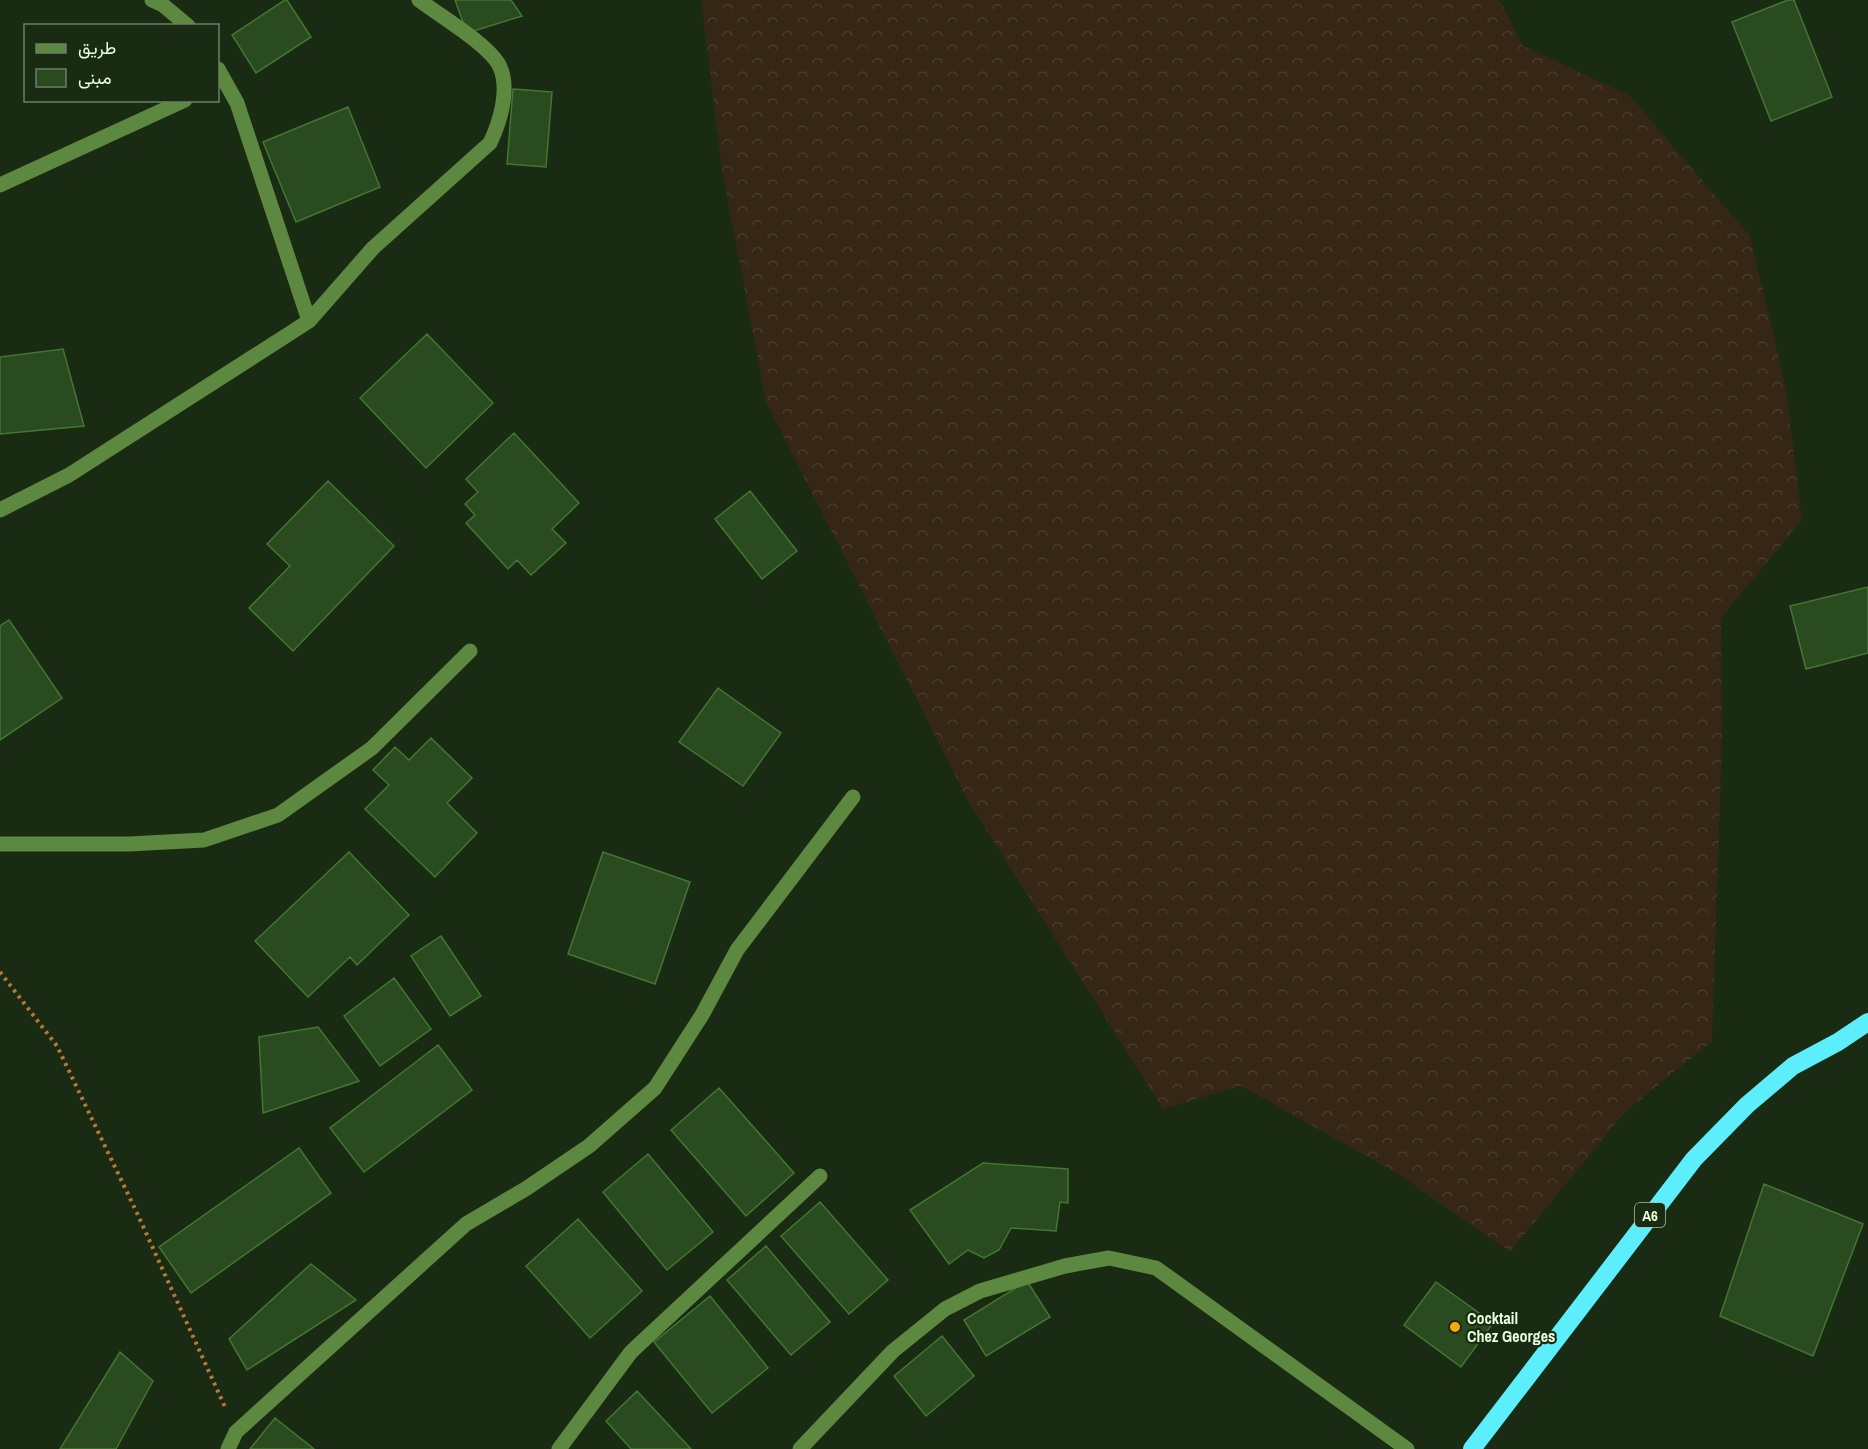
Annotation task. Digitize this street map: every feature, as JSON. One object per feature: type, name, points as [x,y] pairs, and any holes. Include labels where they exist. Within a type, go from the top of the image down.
[{"type":"highway","name":"A6","points":[[1472,1449],[1694,1158],[1747,1105],[1793,1066],[1838,1042],[1868,1022]]},
{"type":"street","points":[[152,0],[163,5],[186,24]]},
{"type":"street","points":[[0,510],[69,475],[309,321],[373,248],[489,143],[498,126],[504,89],[501,69],[494,57],[419,0]]},
{"type":"street","points":[[220,79],[237,103],[309,321]]},
{"type":"street","points":[[0,185],[181,102]]},
{"type":"street","points":[[0,844],[129,844],[204,840],[278,815],[372,748],[470,651]]},
{"type":"street","points":[[228,1449],[236,1432],[466,1224],[527,1188],[589,1146],[655,1088],[702,1015],[737,950],[853,797]]},
{"type":"street","points":[[559,1449],[632,1352],[820,1176]]},
{"type":"street","points":[[800,1449],[892,1351],[945,1309],[980,1291],[1015,1280],[1065,1266],[1110,1258],[1156,1268],[1407,1449]]},
{"type":"path","points":[[0,972],[57,1046],[137,1213],[236,1432]]},
{"type":"green space","points":[[701,0],[1500,0],[1522,45],[1630,96],[1750,236],[1786,389],[1802,520],[1721,618],[1722,740],[1712,1041],[1624,1113],[1510,1252],[1395,1172],[1241,1086],[1163,1109],[968,801],[766,402],[722,170]]},
{"type":"building","points":[[285,0],[311,37],[256,73],[232,35]]},
{"type":"building","points":[[455,0],[511,0],[522,16],[467,33]]},
{"type":"building","points":[[1788,0],[1794,0],[1832,97],[1771,121],[1732,22]]},
{"type":"building","points":[[513,89],[552,92],[546,167],[507,164]]},
{"type":"building","points":[[348,107],[380,187],[296,222],[263,142]]},
{"type":"building","points":[[427,334],[493,403],[426,468],[360,398]]},
{"type":"building","points":[[63,349],[84,426],[0,434],[0,357]]},
{"type":"building","points":[[514,433],[579,503],[552,529],[566,543],[531,575],[517,560],[508,569],[466,523],[475,515],[465,504],[478,492],[466,479]]},
{"type":"building","points":[[328,481],[394,546],[293,651],[249,608],[290,566],[267,544]]},
{"type":"building","points":[[750,491],[797,551],[762,579],[715,519]]},
{"type":"building","points":[[1868,587],[1868,653],[1806,669],[1790,606]]},
{"type":"building","points":[[9,620],[62,698],[0,740],[0,626]]},
{"type":"building","points":[[718,688],[781,733],[743,786],[679,742]]},
{"type":"building","points":[[431,738],[472,778],[447,803],[477,833],[435,877],[365,809],[389,785],[373,770],[395,747],[409,760]]},
{"type":"building","points":[[349,852],[409,915],[357,965],[350,957],[308,997],[255,941]]},
{"type":"building","points":[[603,852],[690,882],[655,984],[568,954]]},
{"type":"building","points":[[441,936],[481,996],[450,1016],[411,956]]},
{"type":"building","points":[[394,978],[431,1029],[380,1066],[344,1016]]},
{"type":"building","points":[[318,1027],[359,1081],[263,1113],[259,1037]]},
{"type":"building","points":[[438,1045],[472,1090],[364,1172],[330,1128]]},
{"type":"building","points":[[719,1088],[794,1173],[746,1216],[671,1130]]},
{"type":"building","points":[[299,1148],[331,1193],[191,1293],[159,1247]]},
{"type":"building","points":[[648,1154],[713,1232],[667,1270],[603,1192]]},
{"type":"building","points":[[983,1163],[1068,1169],[1068,1203],[1060,1202],[1056,1231],[1011,1228],[999,1250],[984,1258],[968,1250],[949,1264],[910,1210]]},
{"type":"building","points":[[1764,1184],[1863,1224],[1813,1356],[1720,1316]]},
{"type":"building","points":[[820,1202],[888,1280],[849,1314],[781,1236]]},
{"type":"building","points":[[578,1219],[642,1291],[590,1338],[526,1266]]},
{"type":"building","points":[[766,1246],[830,1322],[791,1355],[727,1280]]},
{"type":"building","points":[[311,1264],[356,1300],[247,1370],[229,1339]]},
{"type":"building","points":[[1027,1281],[1050,1317],[986,1356],[964,1320]]},
{"type":"building","points":[[1436,1282],[1493,1323],[1461,1367],[1404,1325]]},
{"type":"building","points":[[710,1296],[768,1368],[712,1413],[654,1342]]},
{"type":"building","points":[[942,1336],[974,1376],[926,1416],[894,1376]]},
{"type":"building","points":[[120,1352],[153,1381],[116,1449],[60,1449]]},
{"type":"building","points":[[637,1391],[691,1449],[631,1449],[606,1421]]},
{"type":"building","points":[[275,1418],[314,1449],[250,1449]]},
{"type":"place","name":"Cocktail Chez Georges","points":[[1455,1327]]}]
